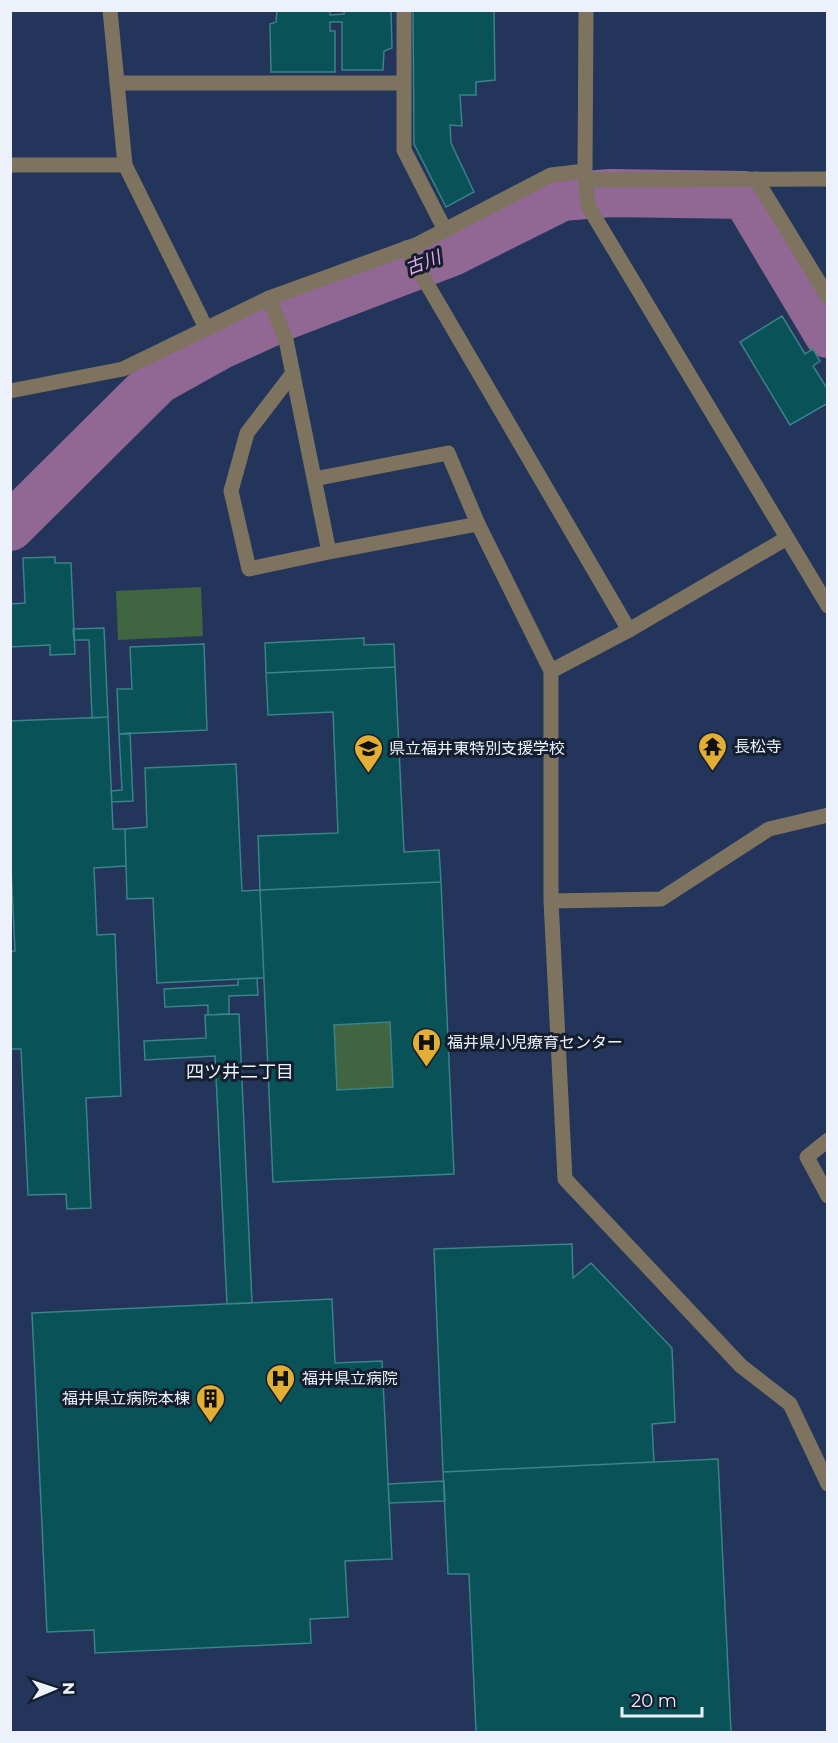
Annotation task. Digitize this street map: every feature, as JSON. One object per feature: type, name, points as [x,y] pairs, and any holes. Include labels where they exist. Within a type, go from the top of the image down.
[{"type":"street","points":[[110,10],[125,165],[206,328]]},
{"type":"street","points":[[404,10],[404,150],[445,230]]},
{"type":"street","points":[[586,10],[588,206],[828,606]]},
{"type":"street","points":[[117,83],[404,83]]},
{"type":"street","points":[[10,165],[125,165]]},
{"type":"street","points":[[10,391],[123,369],[269,298],[406,248],[551,175],[828,179]]},
{"type":"street","points":[[756,179],[828,297]]},
{"type":"street","points":[[406,248],[629,630]]},
{"type":"street","points":[[269,298],[286,340],[329,552]]},
{"type":"street","points":[[293,373],[248,433],[231,491],[249,569],[478,524]]},
{"type":"street","points":[[314,479],[448,453],[478,524],[551,671],[551,901],[565,1179],[741,1366],[790,1404],[828,1484]]},
{"type":"street","points":[[551,671],[629,630],[787,538]]},
{"type":"street","points":[[551,901],[661,899],[769,829],[828,815]]},
{"type":"street","points":[[828,1140],[807,1157],[828,1196]]},
{"type":"green space","points":[[201,587],[203,636],[118,640],[116,591]]},
{"type":"green space","points":[[390,1022],[393,1087],[337,1090],[334,1025]]},
{"type":"building","points":[[277,10],[330,10],[330,15],[344,14],[344,10],[391,10],[392,48],[384,51],[383,70],[342,70],[342,22],[330,22],[330,31],[335,31],[335,72],[271,72],[270,24],[276,22]]},
{"type":"building","points":[[413,10],[494,10],[495,80],[476,82],[476,95],[460,95],[462,126],[450,125],[451,143],[474,192],[446,207],[414,144]]},
{"type":"building","points":[[782,316],[805,354],[813,349],[820,361],[813,366],[828,390],[828,403],[790,425],[740,342]]},
{"type":"building","points":[[55,557],[55,563],[71,563],[75,654],[50,655],[50,645],[10,647],[10,604],[25,603],[23,558]]},
{"type":"building","points":[[104,628],[108,717],[92,718],[89,640],[74,640],[73,629]]},
{"type":"building","points":[[364,638],[364,645],[394,644],[395,667],[266,673],[265,643]]},
{"type":"building","points":[[204,644],[207,730],[119,734],[117,689],[132,689],[130,647]]},
{"type":"building","name":"県立福井東特別支援学校","points":[[395,667],[404,852],[439,850],[441,882],[260,890],[258,836],[338,833],[333,712],[268,715],[266,673]]},
{"type":"building","points":[[108,717],[113,829],[125,829],[126,866],[94,868],[97,935],[115,934],[121,1096],[86,1098],[91,1208],[67,1209],[66,1194],[28,1195],[21,1049],[10,1049],[10,951],[15,951],[10,845],[10,721]]},
{"type":"building","points":[[130,733],[133,801],[112,802],[111,791],[122,790],[119,734]]},
{"type":"building","points":[[236,764],[242,891],[260,890],[264,978],[157,983],[153,898],[127,899],[125,829],[147,827],[145,768]]},
{"type":"building","points":[[441,882],[454,1174],[273,1182],[260,890]],"holes":[[[390,1022],[393,1087],[337,1090],[334,1025]]]},
{"type":"building","points":[[257,978],[258,995],[229,996],[229,1014],[208,1015],[208,1005],[165,1007],[164,989],[238,985],[238,979]]},
{"type":"building","points":[[239,1014],[252,1303],[227,1304],[215,1056],[145,1060],[144,1041],[206,1038],[205,1015]]},
{"type":"building","points":[[572,1244],[573,1278],[591,1263],[672,1348],[675,1422],[652,1424],[654,1462],[443,1472],[434,1249]]},
{"type":"building","name":"福井県立病院本棟","points":[[332,1299],[335,1363],[382,1361],[392,1559],[345,1561],[348,1617],[310,1619],[311,1643],[95,1653],[94,1630],[47,1632],[32,1313]]},
{"type":"building","points":[[718,1459],[731,1732],[476,1732],[469,1574],[448,1574],[443,1472]]},
{"type":"building","points":[[444,1481],[445,1501],[389,1503],[388,1484]]},
{"type":"waterway","name":"古川","points":[[10,527],[158,380],[219,346],[287,315],[452,252],[562,197],[610,193],[745,195],[828,334]]},
{"type":"place","name":"長松寺","points":[[713,772]]},
{"type":"place","name":"県立福井東特別支援学校","points":[[368,774]]},
{"type":"place","name":"福井県小児療育センター","points":[[426,1068]]},
{"type":"place","name":"福井県立病院","points":[[281,1404]]},
{"type":"place","name":"福井県立病院本棟","points":[[211,1424]]},
{"type":"district","name":"四ツ井二丁目","points":[[240,1072]]}]
